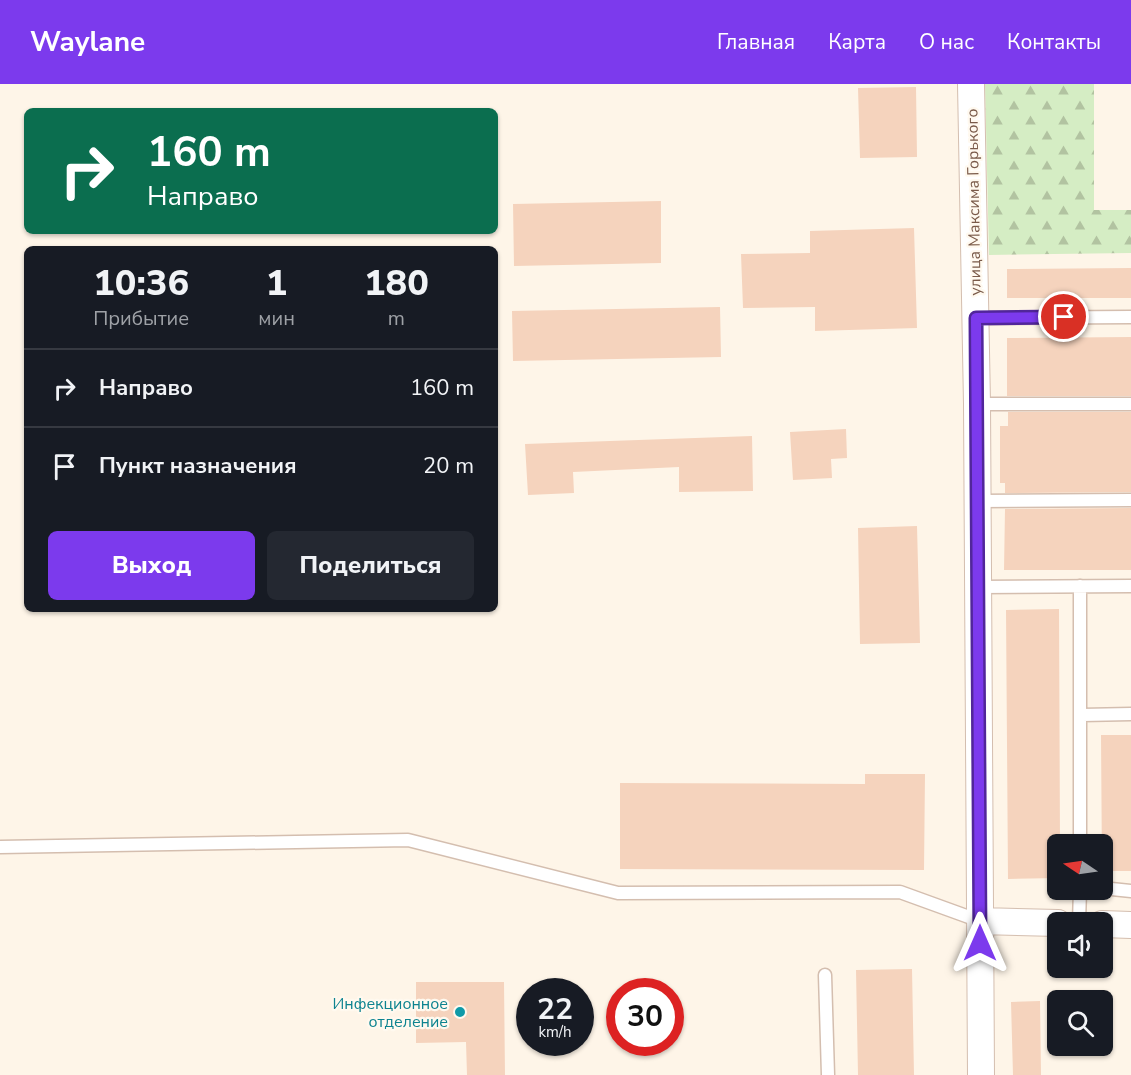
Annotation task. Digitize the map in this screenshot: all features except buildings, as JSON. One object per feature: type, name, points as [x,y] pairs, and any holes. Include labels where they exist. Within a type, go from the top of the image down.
[{"type":"street","name":"улица Максима Горького","points":[[971,84],[977,404],[981,1075]]},
{"type":"street","points":[[980,921],[1047,923]]},
{"type":"street","points":[[1113,924],[1131,925]]},
{"type":"lane","points":[[976,318],[1131,317]]},
{"type":"lane","points":[[977,404],[1131,404]]},
{"type":"lane","points":[[977,501],[1131,500]]},
{"type":"lane","points":[[1080,586],[1082,715],[1080,834]]},
{"type":"lane","points":[[978,587],[1131,586]]},
{"type":"lane","points":[[1082,715],[1131,714]]},
{"type":"lane","points":[[0,847],[408,840],[618,893],[900,892],[980,921]]},
{"type":"lane","points":[[1113,889],[1131,891]]},
{"type":"lane","points":[[825,975],[828,1075]]},
{"type":"green space","points":[[985,84],[1094,84],[1094,210],[1131,210],[1131,253],[989,255]]},
{"type":"place","name":"Инфекционное отделение","points":[[460,1012]]},
{"type":"route","points":[[980,943],[976,318],[1064,317]]}]
